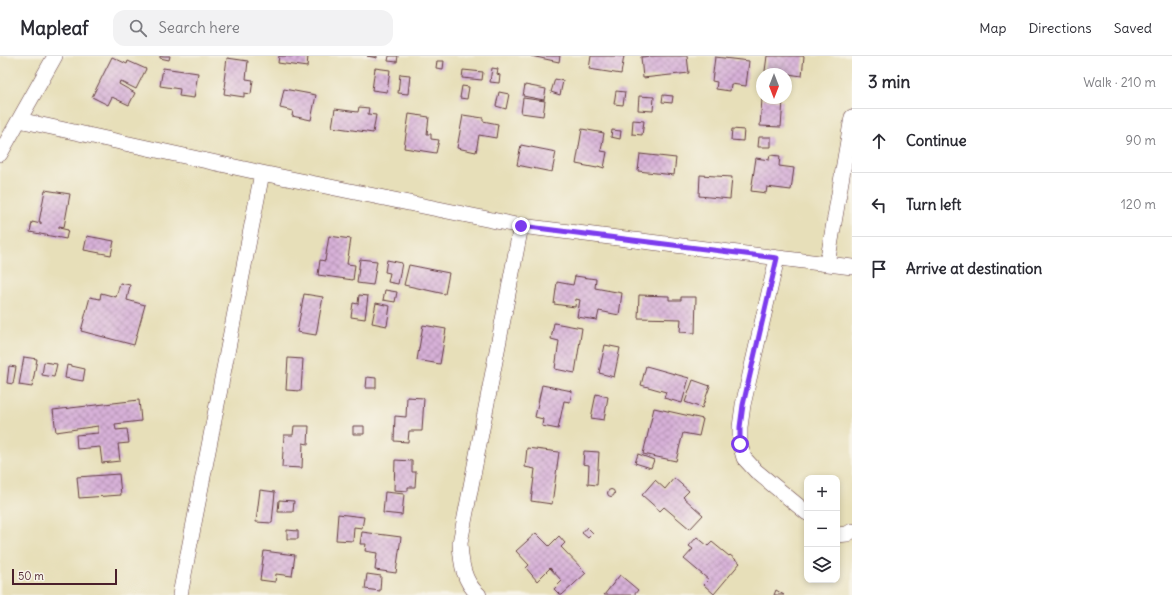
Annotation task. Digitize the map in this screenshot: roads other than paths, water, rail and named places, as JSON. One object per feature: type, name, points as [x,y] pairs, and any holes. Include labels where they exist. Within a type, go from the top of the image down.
[{"type":"street","points":[[0,154],[55,56]]},
{"type":"street","points":[[827,264],[852,116]]},
{"type":"street","points":[[19,120],[262,173],[521,226],[852,267]]},
{"type":"street","points":[[180,595],[262,173]]},
{"type":"street","points":[[479,595],[465,576],[461,560],[460,542],[521,226]]},
{"type":"street","points":[[777,258],[743,405],[740,427],[740,444],[744,458],[756,471],[805,511]]},
{"type":"street","points":[[840,534],[847,534],[852,531]]}]
